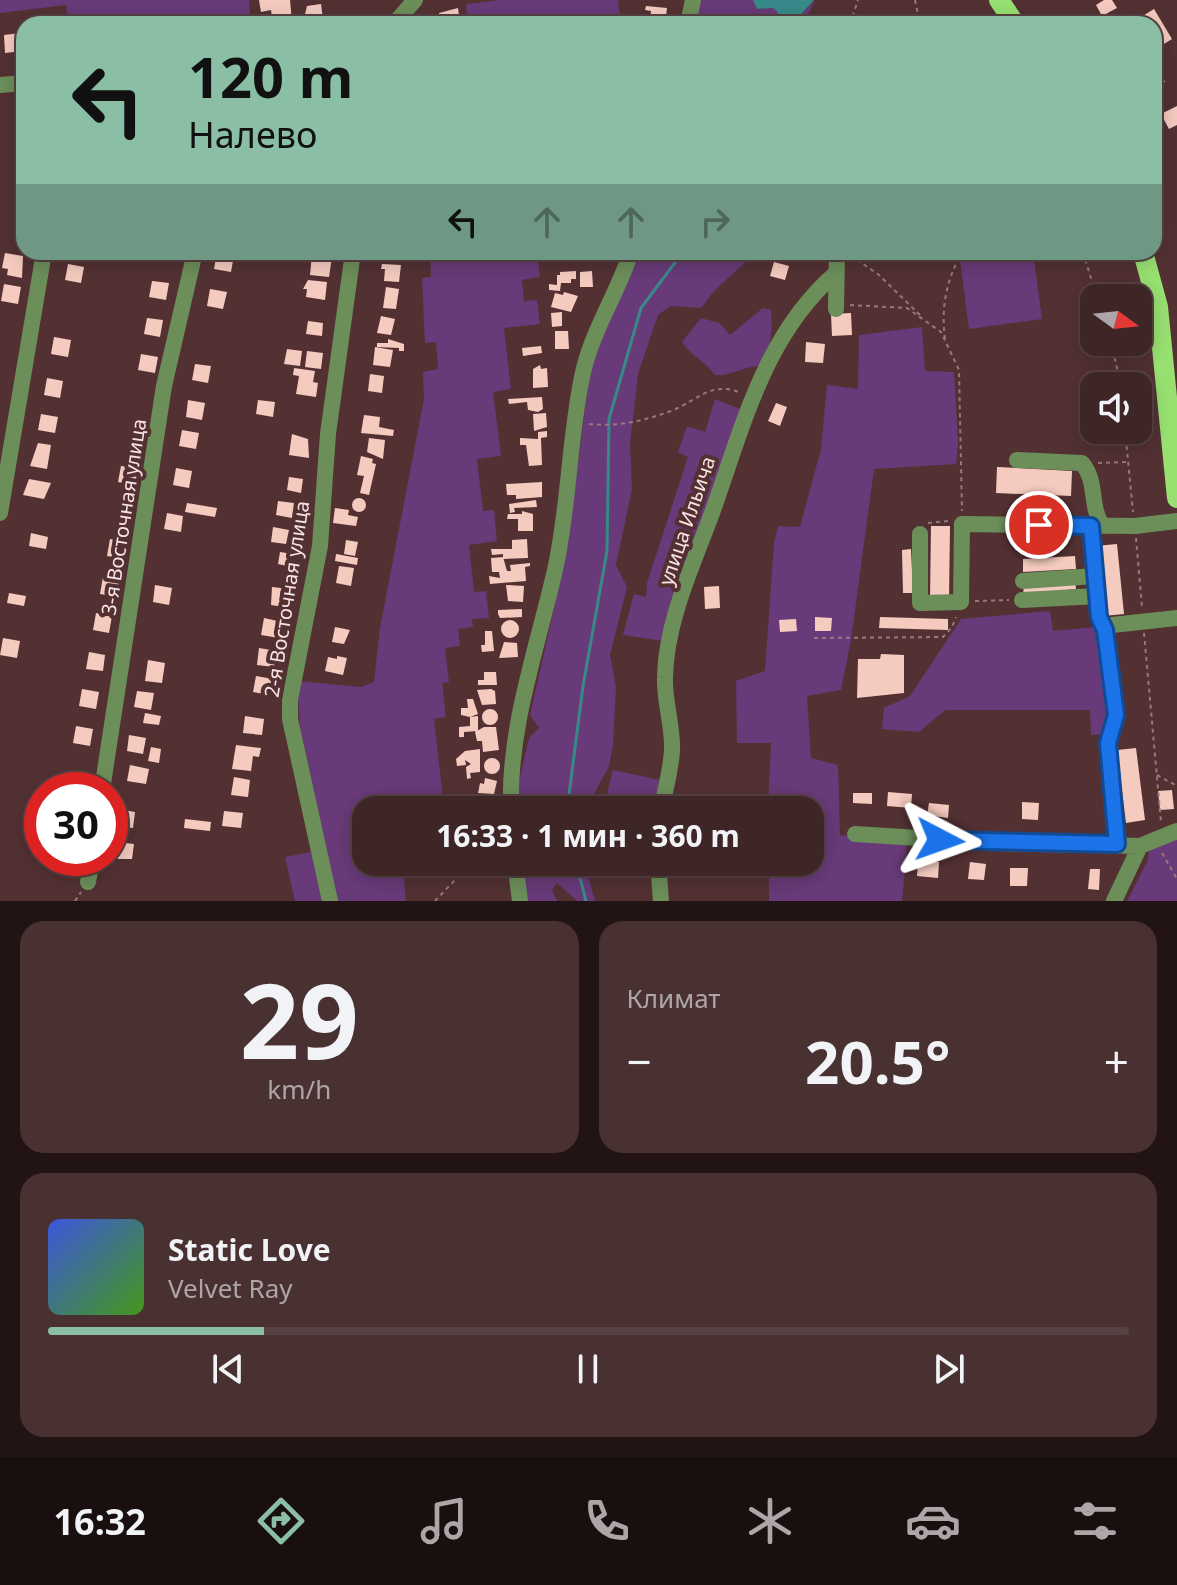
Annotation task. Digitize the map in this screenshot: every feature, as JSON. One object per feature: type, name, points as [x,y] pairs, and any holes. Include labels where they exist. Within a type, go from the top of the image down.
[{"type":"main road","points":[[1145,260],[1158,307],[1177,488]]},
{"type":"street","points":[[401,16],[415,0]]},
{"type":"street","points":[[0,513],[43,260]]},
{"type":"street","name":"3-я Восточная улица","points":[[105,772],[164,386],[193,260]]},
{"type":"street","name":"2-я Восточная улица","points":[[330,901],[290,719],[290,700],[320,546],[328,434],[352,260]]},
{"type":"street","points":[[510,796],[525,692],[555,568],[582,377],[593,335],[627,260]]},
{"type":"street","points":[[837,260],[841,307]]},
{"type":"street","name":"улица Ильича","points":[[664,796],[672,749],[665,677],[673,627],[751,397],[791,322],[811,295],[836,273]]},
{"type":"street","points":[[1017,460],[1082,463],[1091,474],[1096,525],[1097,596],[1116,715],[1108,743],[1117,844]]},
{"type":"street","points":[[920,534],[920,603],[961,602],[962,523],[1135,526],[1177,521]]},
{"type":"street","points":[[1023,581],[1095,576]]},
{"type":"street","points":[[1022,600],[1097,596]]},
{"type":"street","points":[[1103,626],[1177,618]]},
{"type":"street","points":[[855,834],[997,843],[1145,844],[1177,831]]},
{"type":"street","points":[[1114,901],[1145,844]]},
{"type":"street","points":[[88,882],[89,876]]},
{"type":"street","points":[[517,876],[520,901]]},
{"type":"street","points":[[659,876],[661,901]]},
{"type":"path","points":[[858,260],[903,296],[925,320]]},
{"type":"path","points":[[945,341],[943,299],[958,260]]},
{"type":"path","points":[[1085,260],[1093,284]]},
{"type":"path","points":[[841,307],[907,308],[941,332],[959,370],[962,523],[929,521],[920,534]]},
{"type":"path","points":[[575,423],[616,425],[674,410],[713,388],[728,387],[751,397]]},
{"type":"path","points":[[1082,463],[1128,462]]},
{"type":"path","points":[[814,638],[943,637],[952,627],[961,602],[1022,600]]},
{"type":"path","points":[[1156,775],[1177,786]]},
{"type":"path","points":[[1145,844],[1159,849],[1177,879]]},
{"type":"path","points":[[435,901],[459,876]]},
{"type":"shaded area","points":[[0,0],[249,0],[250,16],[67,16],[66,5],[0,13]]},
{"type":"shaded area","points":[[501,0],[618,0],[620,16],[467,16],[466,4]]},
{"type":"shaded area","points":[[701,0],[753,0],[757,9],[773,8],[782,16],[697,16]]},
{"type":"shaded area","points":[[815,0],[808,16],[799,16]]},
{"type":"shaded area","points":[[430,260],[538,260],[540,277],[522,280],[524,301],[537,300],[540,324],[504,328],[511,389],[493,392],[501,456],[477,459],[483,511],[494,510],[497,541],[469,545],[474,592],[486,591],[489,618],[472,619],[473,627],[458,629],[460,646],[445,648],[449,682],[442,683],[446,717],[434,719],[443,796],[352,796],[352,876],[403,876],[406,901],[337,901],[300,726],[297,681],[361,687],[374,682],[380,628],[424,399],[423,372],[438,369],[436,342],[425,343],[422,278],[431,277]]},
{"type":"shaded area","points":[[634,260],[748,260],[715,290],[701,308],[670,306],[658,315],[638,374],[630,444],[632,489],[616,565],[627,587],[610,655],[616,687],[609,766],[593,796],[516,796],[529,738],[539,728],[530,715],[566,556],[591,363]]},
{"type":"shaded area","points":[[960,260],[1034,260],[1042,319],[969,329]]},
{"type":"shaded area","points":[[763,308],[771,310],[771,332],[769,346],[759,366],[715,375],[682,342],[701,318],[719,323],[730,335]]},
{"type":"shaded area","points":[[922,327],[925,371],[954,372],[958,443],[956,464],[874,469],[851,640],[841,690],[807,696],[811,758],[838,765],[840,835],[907,845],[902,901],[769,901],[769,876],[824,876],[824,796],[769,796],[771,743],[737,743],[736,681],[765,671],[774,543],[778,526],[800,527],[821,449],[827,385],[858,389],[859,335]]},
{"type":"shaded area","points":[[715,399],[740,409],[713,511],[681,588],[671,599],[663,641],[623,635],[634,594],[646,597],[647,583],[688,457],[678,452],[687,426],[705,432]]},
{"type":"shaded area","points":[[1050,611],[1053,631],[1096,627],[1111,734],[1091,735],[1090,710],[945,710],[919,732],[882,729],[884,708],[910,696],[961,619]]},
{"type":"shaded area","points":[[613,770],[664,781],[661,796],[606,796]]},
{"type":"shaded area","points":[[1177,834],[1177,901],[1127,901],[1148,860],[1149,850]]},
{"type":"shaded area","points":[[311,852],[323,901],[295,901],[285,857]]},
{"type":"shaded area","points":[[523,876],[588,876],[595,901],[577,901],[557,883],[552,890],[557,901],[526,901]]},
{"type":"water","points":[[753,0],[814,0],[800,16],[782,16],[773,8],[757,9]]},
{"type":"building","points":[[259,0],[290,0],[292,16],[272,16],[271,10],[261,12]]},
{"type":"building","points":[[1112,0],[1117,8],[1102,16],[1096,5]]},
{"type":"building","points":[[321,4],[323,16],[304,16],[307,6]]},
{"type":"building","points":[[646,6],[667,8],[666,16],[651,16],[651,11],[645,10]]},
{"type":"building","points":[[458,8],[459,16],[439,16],[439,13]]},
{"type":"building","points":[[1154,9],[1158,16],[1143,16]]},
{"type":"building","points":[[1162,22],[1172,39],[1162,45]]},
{"type":"building","points":[[16,34],[16,52],[5,53],[4,35]]},
{"type":"building","points":[[1177,106],[1177,125],[1169,129],[1162,114]]},
{"type":"building","points":[[5,253],[16,255],[16,260],[23,260],[22,278],[7,275],[8,269],[2,268]]},
{"type":"building","points":[[216,260],[233,260],[231,272],[214,269]]},
{"type":"building","points":[[311,260],[332,260],[329,277],[310,275]]},
{"type":"building","points":[[774,262],[789,266],[785,280],[770,276]]},
{"type":"building","points":[[68,264],[84,267],[81,283],[65,280]]},
{"type":"building","points":[[382,264],[401,265],[399,282],[384,281]]},
{"type":"building","points":[[576,271],[576,279],[571,279],[571,283],[561,283],[560,291],[549,290],[549,284],[557,285],[560,272]]},
{"type":"building","points":[[592,271],[593,287],[580,287],[580,272]]},
{"type":"building","points":[[308,280],[327,282],[325,300],[306,297],[307,289],[303,289]]},
{"type":"building","points":[[152,281],[169,283],[166,300],[149,297]]},
{"type":"building","points":[[4,284],[21,287],[18,304],[1,301]]},
{"type":"building","points":[[386,287],[399,289],[396,309],[383,308]]},
{"type":"building","points":[[210,289],[227,292],[223,309],[207,306]]},
{"type":"building","points":[[564,292],[578,296],[571,312],[551,307],[555,293],[563,295]]},
{"type":"building","points":[[562,312],[562,326],[552,327],[551,313]]},
{"type":"building","points":[[851,313],[852,335],[832,336],[831,314]]},
{"type":"building","points":[[381,316],[395,319],[391,335],[377,333]]},
{"type":"building","points":[[147,318],[163,320],[160,337],[144,334]]},
{"type":"building","points":[[308,321],[323,323],[322,336],[306,334]]},
{"type":"building","points":[[555,331],[568,331],[569,349],[555,349]]},
{"type":"building","points":[[54,337],[71,340],[68,357],[51,354]]},
{"type":"building","points":[[388,339],[404,344],[404,351],[377,347],[377,343],[388,343]]},
{"type":"building","points":[[806,342],[825,344],[823,363],[805,362]]},
{"type":"building","points":[[541,346],[542,353],[523,356],[522,348]]},
{"type":"building","points":[[375,347],[393,350],[390,367],[373,365]]},
{"type":"building","points":[[287,349],[302,351],[300,366],[284,364]]},
{"type":"building","points":[[307,351],[323,353],[321,369],[305,367]]},
{"type":"building","points":[[141,354],[158,357],[155,373],[138,370]]},
{"type":"building","points":[[195,364],[211,366],[208,383],[192,380]]},
{"type":"building","points":[[540,365],[541,369],[547,368],[548,387],[533,388],[533,369]]},
{"type":"building","points":[[294,368],[315,371],[313,382],[318,383],[316,397],[296,394],[299,376],[293,375]]},
{"type":"building","points":[[370,374],[384,376],[382,393],[368,391]]},
{"type":"building","points":[[47,378],[63,381],[60,398],[44,395]]},
{"type":"building","points":[[542,397],[543,409],[538,412],[528,410],[527,402],[509,404],[508,399]]},
{"type":"building","points":[[188,400],[205,403],[202,420],[186,417]]},
{"type":"building","points":[[258,400],[275,402],[273,417],[256,414]]},
{"type":"building","points":[[776,403],[787,407],[780,426],[768,421]]},
{"type":"building","points":[[546,413],[547,427],[534,431],[533,414]]},
{"type":"building","points":[[41,414],[58,417],[55,433],[38,430]]},
{"type":"building","points":[[364,415],[380,417],[379,427],[394,430],[393,436],[361,433]]},
{"type":"building","points":[[182,430],[199,433],[196,449],[179,446]]},
{"type":"building","points":[[547,431],[547,437],[541,438],[542,465],[529,466],[526,445],[520,445],[520,438],[538,439],[538,432]]},
{"type":"building","points":[[292,434],[308,439],[309,458],[289,455]]},
{"type":"building","points":[[369,438],[385,440],[383,459],[367,452]]},
{"type":"building","points":[[38,443],[51,445],[47,469],[30,466]]},
{"type":"building","points":[[361,456],[373,459],[372,463],[376,464],[369,495],[360,493],[364,476],[357,475]]},
{"type":"building","points":[[121,466],[138,468],[135,485],[118,482]]},
{"type":"building","points":[[997,467],[1072,471],[1071,496],[996,493]]},
{"type":"building","points":[[176,468],[192,471],[189,488],[173,485]]},
{"type":"building","points":[[289,477],[303,479],[301,493],[287,490]]},
{"type":"building","points":[[29,479],[51,483],[44,499],[23,495]]},
{"type":"building","points":[[542,482],[542,497],[516,499],[516,495],[507,495],[506,484]]},
{"type":"building","points":[[359,498],[366,505],[359,512],[352,505]]},
{"type":"building","points":[[536,500],[537,507],[514,508],[515,512],[510,513],[509,504]]},
{"type":"building","points":[[278,501],[294,503],[292,518],[276,515]]},
{"type":"building","points":[[187,503],[217,508],[215,517],[185,512]]},
{"type":"building","points":[[335,508],[349,510],[348,515],[358,517],[356,526],[333,523]]},
{"type":"building","points":[[522,511],[533,514],[533,531],[518,531],[518,519],[507,519],[508,514],[522,514]]},
{"type":"building","points":[[167,513],[183,516],[181,532],[164,529]]},
{"type":"building","points":[[931,526],[950,526],[949,600],[930,600]]},
{"type":"building","points":[[273,527],[289,530],[286,544],[271,542]]},
{"type":"building","points":[[31,533],[48,537],[46,549],[29,546]]},
{"type":"building","points":[[110,539],[127,542],[124,559],[107,556]]},
{"type":"building","points":[[527,539],[528,558],[503,559],[503,554],[492,555],[491,549],[512,549],[512,540]]},
{"type":"building","points":[[346,540],[358,542],[355,556],[344,554]]},
{"type":"building","points":[[1117,544],[1124,614],[1103,616],[1096,546]]},
{"type":"building","points":[[911,549],[913,593],[903,593],[902,550]]},
{"type":"building","points":[[280,552],[293,554],[291,567],[278,564]]},
{"type":"building","points":[[336,554],[358,558],[357,565],[335,561]]},
{"type":"building","points":[[1075,556],[1076,569],[1023,572],[1023,559]]},
{"type":"building","points":[[503,557],[507,571],[511,571],[510,565],[530,563],[525,567],[526,581],[490,584],[489,576],[500,578],[499,572],[492,572],[491,558]]},
{"type":"building","points":[[339,566],[354,568],[351,586],[336,583]]},
{"type":"building","points":[[103,577],[119,580],[117,597],[100,594]]},
{"type":"building","points":[[1075,581],[1076,589],[1023,594],[1024,586]]},
{"type":"building","points":[[155,585],[172,588],[169,605],[153,602]]},
{"type":"building","points":[[506,585],[524,586],[523,602],[508,601]]},
{"type":"building","points":[[719,586],[720,608],[705,609],[704,587]]},
{"type":"building","points":[[272,587],[289,589],[284,607],[271,605]]},
{"type":"building","points":[[9,593],[26,596],[24,606],[7,603]]},
{"type":"building","points":[[522,609],[522,617],[500,618],[498,614],[498,610]]},
{"type":"building","points":[[96,613],[112,616],[109,633],[93,630]]},
{"type":"building","points":[[815,617],[832,618],[831,631],[815,631]]},
{"type":"building","points":[[880,617],[948,619],[948,630],[879,628]]},
{"type":"building","points":[[264,618],[282,622],[279,638],[261,635]]},
{"type":"building","points":[[796,619],[797,631],[780,632],[779,620]]},
{"type":"building","points":[[510,620],[519,629],[510,638],[501,629]]},
{"type":"building","points":[[335,627],[350,630],[344,644],[332,642]]},
{"type":"building","points":[[485,631],[492,631],[494,651],[482,652]]},
{"type":"building","points":[[3,638],[20,641],[17,658],[0,655]]},
{"type":"building","points":[[504,642],[517,643],[518,657],[499,658]]},
{"type":"building","points":[[259,648],[277,651],[274,667],[257,665]]},
{"type":"building","points":[[89,652],[105,655],[103,671],[86,669]]},
{"type":"building","points":[[881,654],[904,655],[904,693],[857,698],[858,659],[880,659]]},
{"type":"building","points":[[337,656],[347,658],[343,675],[325,671],[328,657],[337,659]]},
{"type":"building","points":[[148,660],[165,663],[162,683],[145,681]]},
{"type":"building","points":[[484,672],[496,672],[497,685],[478,685],[478,680],[484,680]]},
{"type":"building","points":[[256,676],[273,679],[271,695],[253,692]]},
{"type":"building","points":[[82,689],[99,692],[96,709],[79,706]]},
{"type":"building","points":[[477,690],[495,691],[496,704],[482,705]]},
{"type":"building","points":[[137,691],[154,693],[151,710],[134,707]]},
{"type":"building","points":[[467,699],[473,699],[478,714],[470,717],[461,715],[461,708],[468,708]]},
{"type":"building","points":[[490,709],[496,711],[496,723],[490,725],[484,723],[482,717],[484,711]]},
{"type":"building","points":[[145,713],[161,716],[159,725],[143,723]]},
{"type":"building","points":[[245,716],[264,719],[262,735],[243,733]]},
{"type":"building","points":[[478,716],[478,731],[464,732],[464,737],[459,737],[459,727],[470,726],[470,717]]},
{"type":"building","points":[[76,726],[93,729],[90,746],[73,743]]},
{"type":"building","points":[[484,727],[496,727],[499,750],[483,752],[482,741],[477,741],[475,732]]},
{"type":"building","points":[[129,735],[146,738],[143,754],[127,751]]},
{"type":"building","points":[[236,745],[261,748],[259,757],[253,756],[251,771],[232,769]]},
{"type":"building","points":[[151,747],[161,749],[159,763],[148,761]]},
{"type":"building","points":[[1136,748],[1145,820],[1126,823],[1117,750]]},
{"type":"building","points":[[480,749],[480,772],[470,773],[471,778],[467,779],[466,767],[471,764],[465,760],[466,765],[457,766],[456,759],[465,751]]},
{"type":"building","points":[[492,758],[500,766],[492,774],[484,766]]},
{"type":"building","points":[[130,765],[149,769],[146,784],[128,781]]},
{"type":"building","points":[[234,777],[250,780],[248,797],[231,795]]},
{"type":"building","points":[[485,778],[497,781],[494,794],[478,793],[480,783],[484,784]]},
{"type":"building","points":[[1172,790],[1174,809],[1160,810],[1158,791]]},
{"type":"building","points":[[888,792],[912,794],[911,808],[887,806]]},
{"type":"building","points":[[853,793],[872,793],[872,804],[853,803]]},
{"type":"building","points":[[1022,802],[1039,803],[1038,820],[1022,819]]},
{"type":"building","points":[[929,803],[949,805],[948,818],[927,815]]},
{"type":"building","points":[[128,811],[135,812],[133,828],[128,827]]},
{"type":"building","points":[[224,811],[243,813],[241,828],[222,826]]},
{"type":"building","points":[[185,819],[211,822],[210,831],[184,828]]},
{"type":"building","points":[[128,843],[134,844],[132,859],[128,859]]},
{"type":"building","points":[[918,860],[939,862],[938,878],[917,876]]},
{"type":"building","points":[[970,862],[986,864],[984,880],[968,879]]},
{"type":"building","points":[[1010,868],[1028,868],[1027,886],[1010,886]]},
{"type":"building","points":[[1090,869],[1100,869],[1099,890],[1088,889]]},
{"type":"waterway","points":[[569,796],[583,686],[607,551],[609,419],[641,308],[677,260]]},
{"type":"waterway","points":[[580,876],[586,901]]},
{"type":"route","points":[[940,840],[1117,844],[1108,743],[1116,715],[1105,630],[1099,617],[1091,526],[1039,525]]}]
